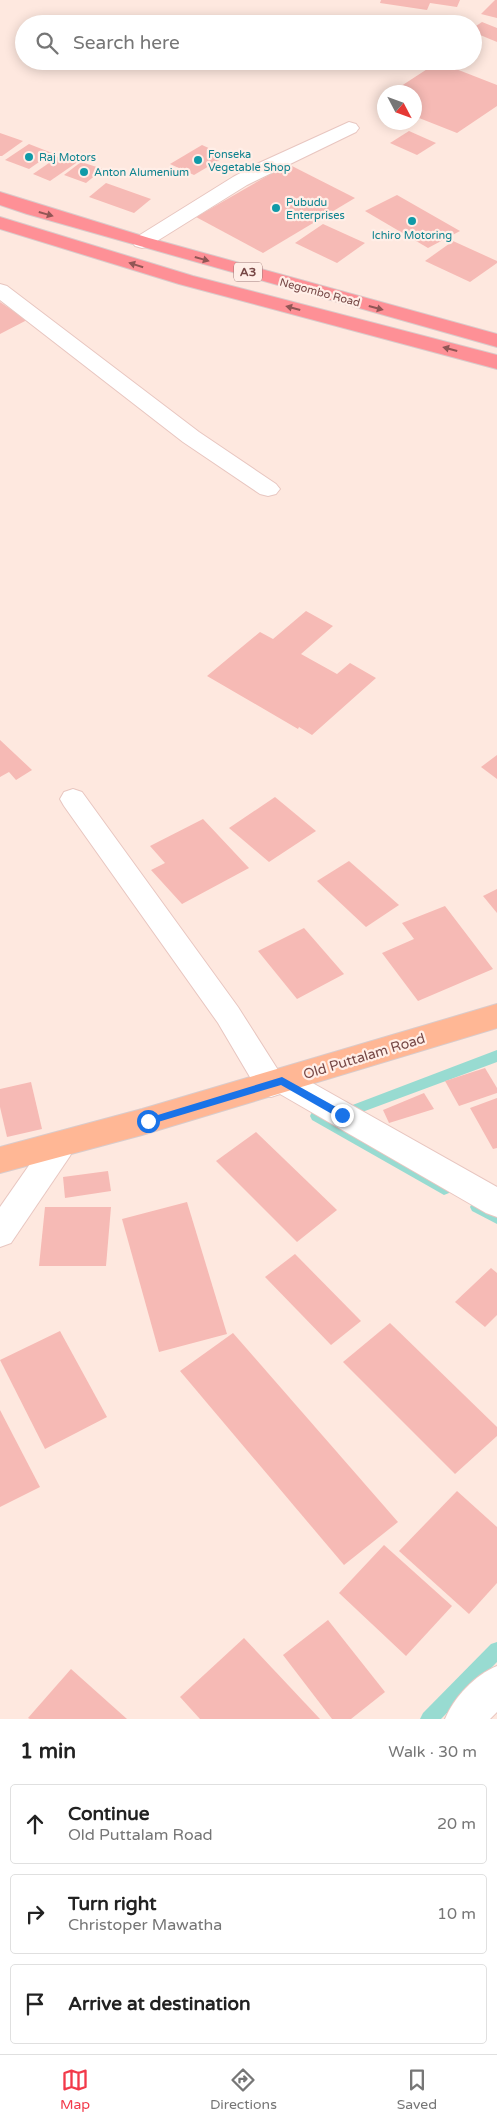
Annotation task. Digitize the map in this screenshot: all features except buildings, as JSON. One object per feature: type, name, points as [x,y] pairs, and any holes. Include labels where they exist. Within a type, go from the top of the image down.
[{"type":"highway","name":"Negombo Road","points":[[0,198],[142,242],[497,341]]},
{"type":"highway","name":"Negombo Road","points":[[0,223],[186,280],[497,362]]},
{"type":"main road","name":"Old Puttalam Road","points":[[0,1160],[59,1147],[497,1016]]},
{"type":"street","points":[[142,242],[240,181],[349,128]]},
{"type":"street","points":[[0,290],[191,437],[268,489]]},
{"type":"street","points":[[73,799],[276,1083],[497,1204]]},
{"type":"street","points":[[0,1233],[59,1147]]},
{"type":"street","points":[[464,1719],[497,1685]]},
{"type":"waterway","points":[[444,1189],[317,1116],[342,1115],[497,1056]]},
{"type":"waterway","points":[[477,1207],[497,1218]]},
{"type":"waterway","points":[[429,1719],[497,1650]]},
{"type":"place","name":"Raj Motors","points":[[29,157]]},
{"type":"place","name":"Fonseka Vegetable Shop","points":[[198,160]]},
{"type":"place","name":"Anton Alumenium","points":[[84,172]]},
{"type":"place","name":"Pubudu Enterprises","points":[[276,208]]},
{"type":"place","name":"Ichiro Motoring","points":[[412,221]]},
{"type":"route","points":[[148,1121],[282,1081],[342,1115]]}]
